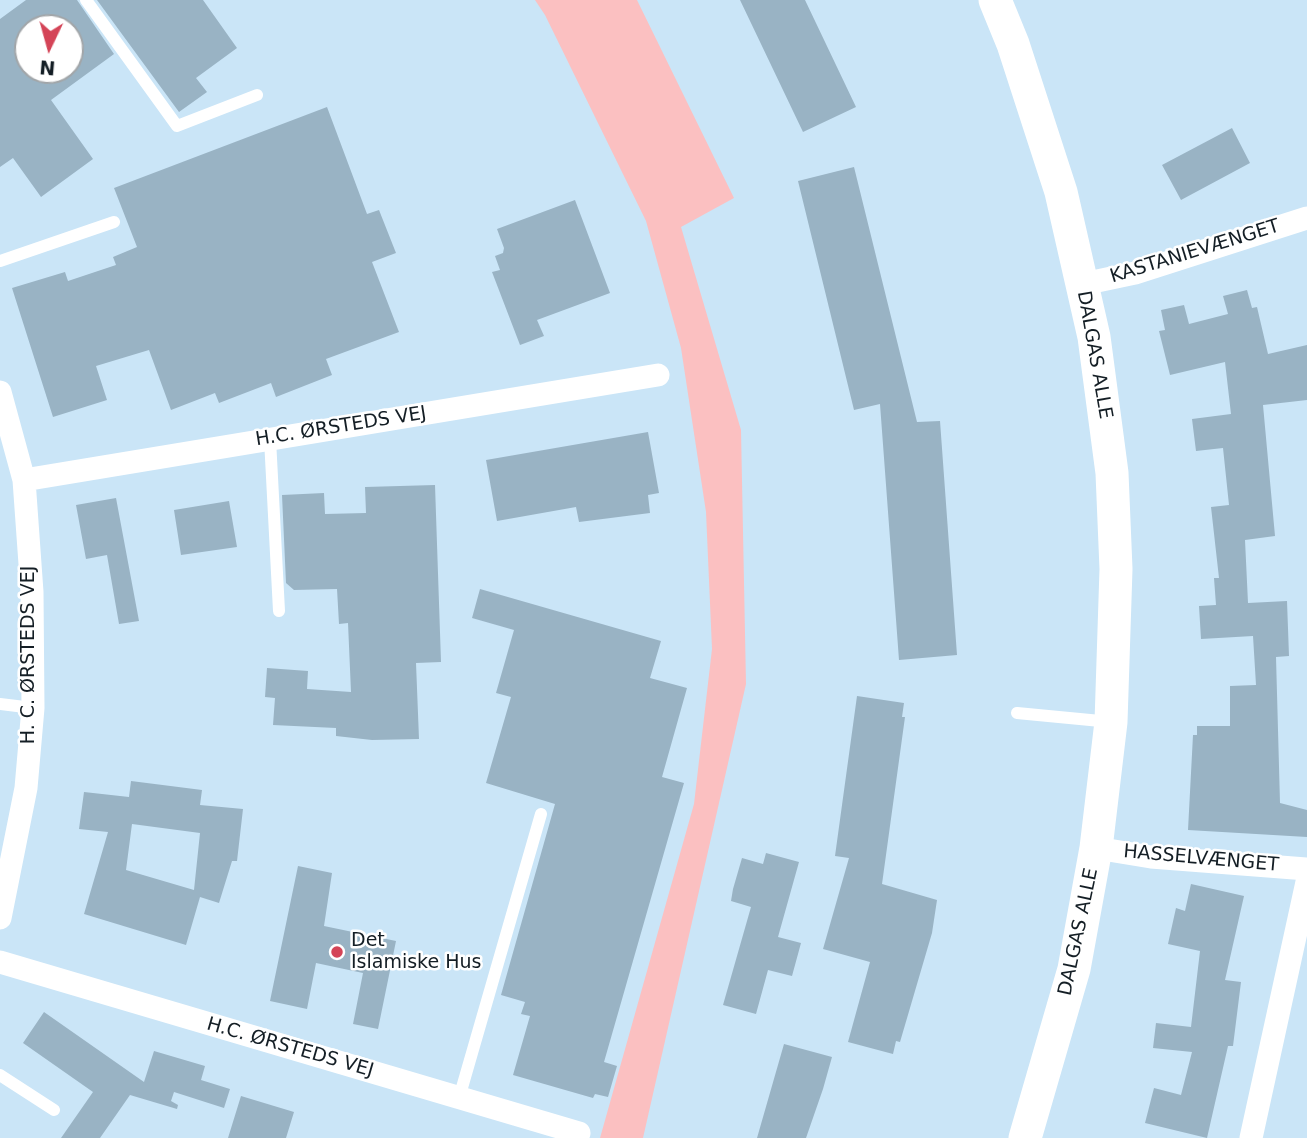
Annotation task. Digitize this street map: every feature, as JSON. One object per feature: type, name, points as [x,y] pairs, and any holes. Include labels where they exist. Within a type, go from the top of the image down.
[{"type":"street","name":"DALGAS ALLE","points":[[995,0],[1013,44],[1061,192],[1083,284],[1103,390],[1112,473],[1116,569],[1111,722],[1096,848],[1074,970],[1025,1138]]},
{"type":"street","name":"KASTANIEVÆNGET","points":[[1083,284],[1135,273],[1307,218]]},
{"type":"street","name":"H.C. ØRSTEDS VEJ","points":[[24,480],[658,375]]},
{"type":"street","name":"H. C. ØRSTEDS VEJ","points":[[0,392],[24,480],[32,592],[33,708],[26,788],[0,918]]},
{"type":"street","name":"HASSELVÆNGET","points":[[1096,848],[1151,857],[1307,869]]},
{"type":"street","points":[[1251,1138],[1307,882]]},
{"type":"street","name":"H.C. ØRSTEDS VEJ","points":[[0,962],[579,1133]]},
{"type":"lane","points":[[86,0],[177,126],[257,95]]},
{"type":"lane","points":[[0,261],[114,222]]},
{"type":"lane","points":[[270,439],[279,611]]},
{"type":"lane","points":[[0,704],[33,708]]},
{"type":"lane","points":[[1017,713],[1111,722]]},
{"type":"lane","points":[[459,1098],[541,814]]},
{"type":"lane","points":[[0,1075],[54,1111]]},
{"type":"shaded area","points":[[535,0],[637,0],[734,198],[681,227],[741,430],[746,684],[643,1138],[600,1138],[694,804],[712,649],[706,512],[681,348],[646,221],[545,15]]},
{"type":"building","points":[[26,0],[77,0],[114,54],[84,76],[84,14],[14,14],[14,84],[73,84],[51,100],[93,159],[41,197],[13,158],[0,167],[0,19]]},
{"type":"building","points":[[97,0],[203,0],[237,48],[196,78],[207,92],[179,112]]},
{"type":"building","points":[[740,0],[805,0],[856,107],[803,132]]},
{"type":"building","points":[[327,107],[367,214],[379,210],[396,253],[372,262],[399,332],[326,359],[332,375],[276,397],[271,383],[219,403],[215,393],[171,410],[149,350],[96,366],[107,400],[53,417],[12,288],[65,272],[68,281],[116,265],[113,257],[137,247],[114,188]]},
{"type":"building","points":[[1232,128],[1250,163],[1181,200],[1162,165]]},
{"type":"building","points":[[854,167],[917,422],[940,421],[957,655],[899,660],[880,404],[854,410],[798,181]]},
{"type":"building","points":[[575,200],[610,293],[537,320],[544,336],[520,345],[492,272],[500,270],[495,256],[503,253],[504,248],[497,229]]},
{"type":"building","points":[[1247,290],[1252,308],[1257,307],[1268,354],[1307,345],[1307,400],[1263,405],[1275,536],[1245,540],[1248,603],[1287,601],[1289,656],[1276,657],[1280,803],[1307,810],[1307,837],[1188,830],[1193,735],[1197,735],[1197,726],[1230,726],[1230,686],[1256,685],[1253,636],[1201,639],[1199,606],[1216,605],[1214,578],[1219,578],[1211,507],[1229,505],[1223,448],[1196,451],[1192,419],[1231,414],[1225,362],[1170,375],[1159,331],[1165,330],[1161,310],[1184,305],[1189,324],[1228,314],[1223,296]]},
{"type":"building","points":[[648,432],[659,493],[648,495],[650,513],[579,522],[576,507],[497,521],[486,460]]},
{"type":"building","points":[[435,485],[441,662],[416,663],[419,739],[372,740],[336,736],[336,728],[273,725],[275,698],[265,697],[267,668],[308,671],[307,689],[351,692],[348,623],[339,624],[337,589],[294,590],[286,583],[282,495],[324,493],[325,514],[366,513],[365,487]]},
{"type":"building","points":[[116,498],[139,621],[119,624],[107,555],[86,559],[76,505]]},
{"type":"building","points":[[229,501],[237,547],[181,555],[174,510]]},
{"type":"building","points":[[480,589],[661,641],[650,678],[687,688],[662,777],[684,783],[604,1062],[617,1066],[608,1097],[595,1094],[593,1098],[513,1075],[530,1016],[521,1014],[525,1002],[501,995],[555,804],[486,783],[511,697],[496,693],[514,630],[472,618]]},
{"type":"building","points":[[857,696],[904,703],[902,717],[905,717],[882,884],[937,900],[932,933],[900,1042],[896,1041],[893,1054],[848,1042],[870,962],[823,949],[849,858],[835,856]]},
{"type":"building","points":[[131,781],[202,790],[200,805],[243,809],[237,861],[232,861],[219,903],[200,897],[186,945],[84,914],[108,832],[79,829],[84,792],[129,797]],"holes":[[[132,824],[200,833],[194,890],[126,870]]]},
{"type":"building","points":[[766,853],[799,862],[778,937],[801,943],[792,976],[768,970],[756,1014],[723,1005],[751,907],[731,901],[733,889],[742,858],[763,864]]},
{"type":"building","name":"Det Islamiske Hus","points":[[298,866],[332,873],[324,926],[396,941],[378,1029],[353,1024],[363,973],[316,963],[307,1009],[270,1001]]},
{"type":"building","points":[[1191,884],[1244,896],[1225,980],[1241,982],[1233,1046],[1228,1046],[1207,1138],[1145,1123],[1154,1088],[1181,1095],[1192,1052],[1153,1048],[1156,1023],[1191,1027],[1200,951],[1168,944],[1176,908],[1185,911]]},
{"type":"building","points":[[44,1012],[144,1082],[154,1051],[205,1066],[201,1080],[230,1089],[224,1108],[174,1092],[171,1101],[178,1105],[177,1109],[130,1095],[100,1138],[61,1138],[93,1092],[23,1043]]},
{"type":"building","points":[[784,1044],[832,1057],[823,1089],[806,1138],[757,1138]]},
{"type":"building","points":[[241,1096],[294,1112],[286,1138],[228,1138]]},
{"type":"place","name":"Det Islamiske Hus","points":[[337,952]]}]
